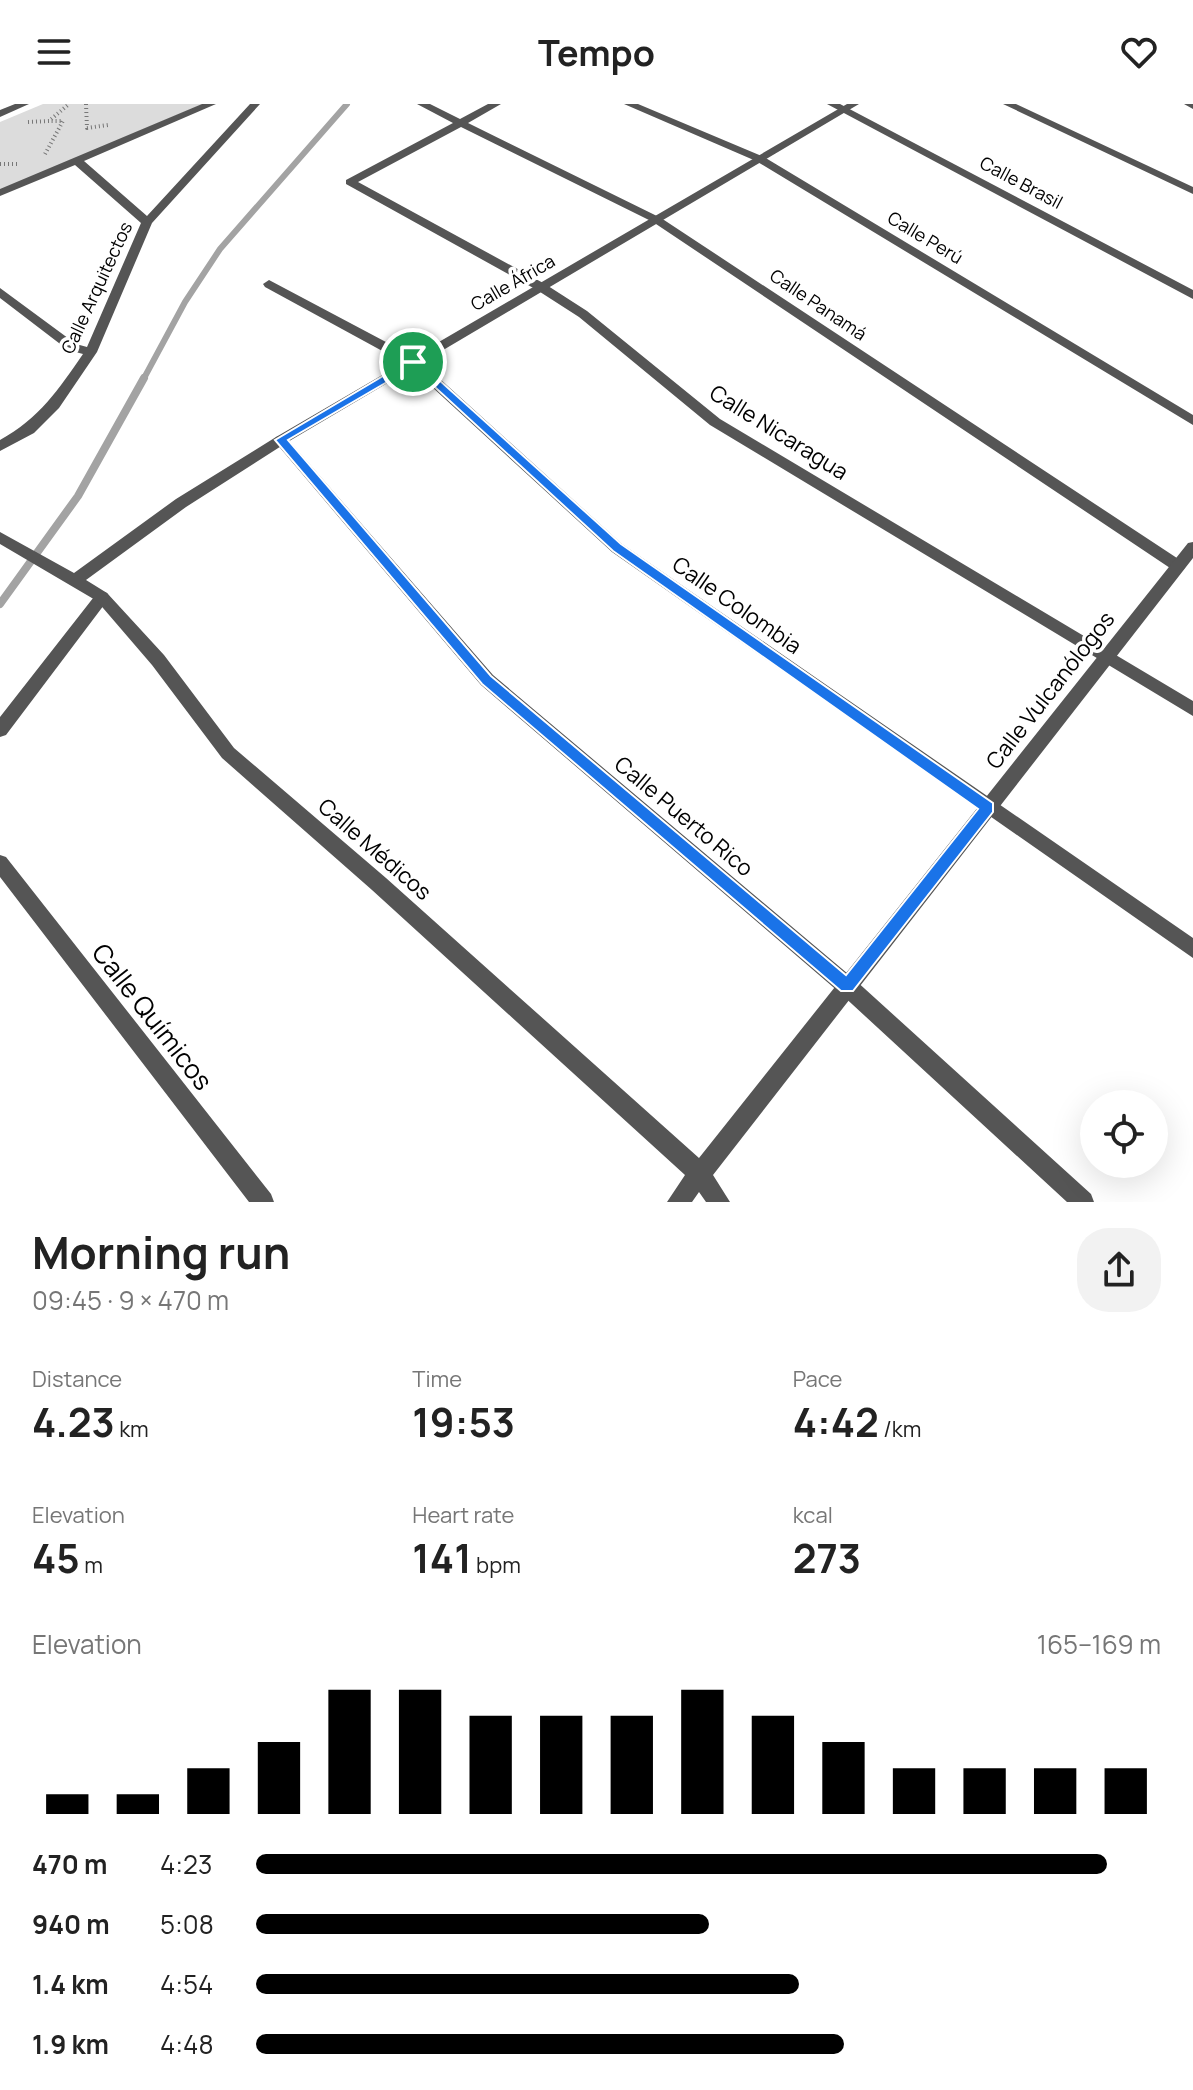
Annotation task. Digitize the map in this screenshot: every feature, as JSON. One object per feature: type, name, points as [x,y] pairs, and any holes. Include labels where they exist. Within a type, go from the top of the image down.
[{"type":"street","points":[[0,114],[24,104]]},
{"type":"street","points":[[0,193],[211,104]]},
{"type":"street","name":"Calle Arquitectos","points":[[0,446],[29,430],[54,405],[91,352],[147,222],[255,104]]},
{"type":"street","name":"Calle Panamá","points":[[422,104],[657,220],[1178,566]]},
{"type":"street","points":[[459,122],[496,104]]},
{"type":"street","name":"Calle Perú","points":[[629,104],[760,159],[1193,421]]},
{"type":"street","points":[[1008,104],[1193,191]]},
{"type":"street","name":"Calle África","points":[[76,580],[181,503],[281,440],[760,159],[844,106]]},
{"type":"street","name":"Calle Brasil","points":[[844,106],[1193,295]]},
{"type":"street","name":"Calle Nicaragua","points":[[459,122],[350,182],[541,287],[583,314],[715,422],[1193,709]]},
{"type":"street","points":[[76,160],[147,222]]},
{"type":"street","name":"Calle Colombia","points":[[269,284],[413,362],[617,548],[1193,949]]},
{"type":"street","points":[[0,292],[72,347],[91,352]]},
{"type":"street","name":"Calle Puerto Rico","points":[[281,440],[487,680],[847,986],[1083,1202]]},
{"type":"street","name":"Calle Médicos","points":[[0,537],[102,597],[158,660],[228,753],[379,884],[699,1173],[719,1202]]},
{"type":"street","name":"Calle Vulcanólogos","points":[[678,1202],[1193,547]]},
{"type":"street","points":[[0,730],[102,597]]},
{"type":"street","name":"Calle Químicos","points":[[0,863],[263,1202]]},
{"type":"path","points":[[86,104],[87,128],[113,125]]},
{"type":"path","points":[[40,164],[63,121],[49,121]]},
{"type":"path","points":[[0,164],[26,164]]},
{"type":"shaded area","points":[[43,104],[203,104],[0,190],[0,122]]},
{"type":"waterway","points":[[143,380],[185,302],[220,249],[347,104]]},
{"type":"waterway","points":[[0,604],[78,496],[144,378]]},
{"type":"route","points":[[413,362],[617,548],[988,807],[847,986],[487,680],[281,440],[413,362]]}]
